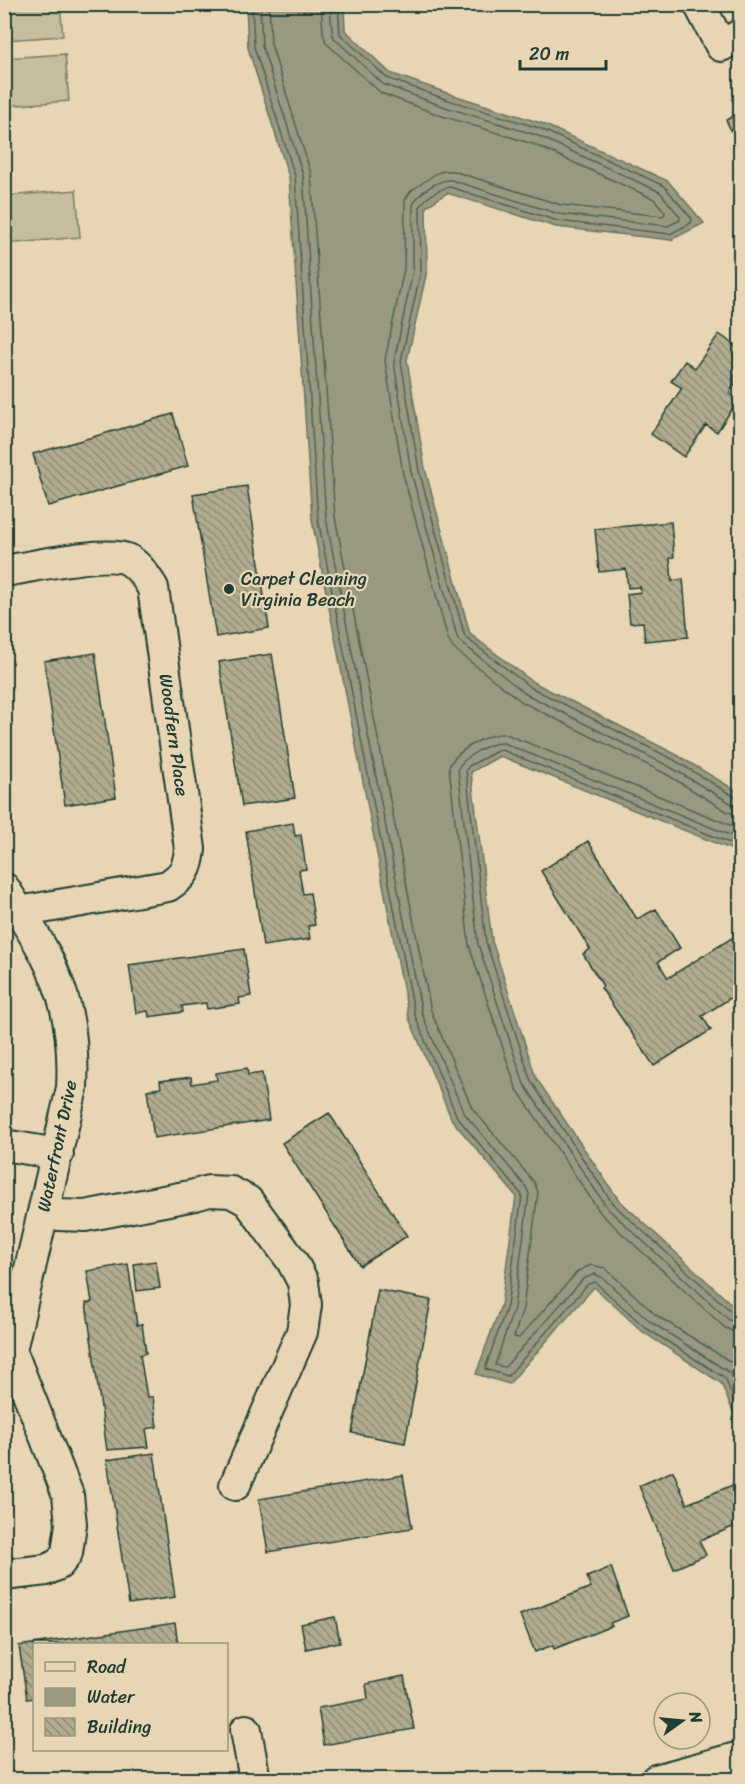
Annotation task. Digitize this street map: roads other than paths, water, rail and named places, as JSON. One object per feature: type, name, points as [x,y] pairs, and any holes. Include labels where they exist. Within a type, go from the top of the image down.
[{"type":"street","points":[[699,4],[721,46],[741,35]]},
{"type":"street","name":"Woodfern Place","points":[[4,571],[87,558],[119,557],[144,572],[153,588],[190,849],[189,864],[180,878],[168,886],[12,900]]},
{"type":"street","name":"Waterfront Drive","points":[[4,1380],[58,1154],[72,1088],[74,1056],[67,1008],[53,970],[12,900]]},
{"type":"street","points":[[4,1145],[58,1154]]},
{"type":"street","points":[[44,1210],[59,1215],[85,1216],[209,1191],[231,1192],[248,1201],[292,1262],[303,1282],[306,1305],[302,1332],[235,1485]]},
{"type":"street","points":[[4,1575],[46,1570],[59,1564],[67,1553],[71,1524],[68,1495],[11,1350]]},
{"type":"street","points":[[246,1730],[255,1779]]},
{"type":"street","points":[[656,1779],[741,1757]]},
{"type":"water","points":[[246,5],[344,5],[345,30],[390,73],[541,123],[668,181],[704,223],[671,240],[556,227],[447,193],[426,207],[427,271],[407,360],[425,469],[470,634],[533,682],[677,755],[740,793],[740,860],[733,850],[500,756],[471,772],[492,941],[536,1078],[618,1199],[740,1312],[740,1429],[721,1383],[643,1332],[594,1287],[509,1384],[476,1374],[501,1305],[516,1196],[452,1120],[409,1018],[312,520],[289,177],[248,48]]},
{"type":"place","name":"Carpet Cleaning Virginia Beach","points":[[229,589]]}]
